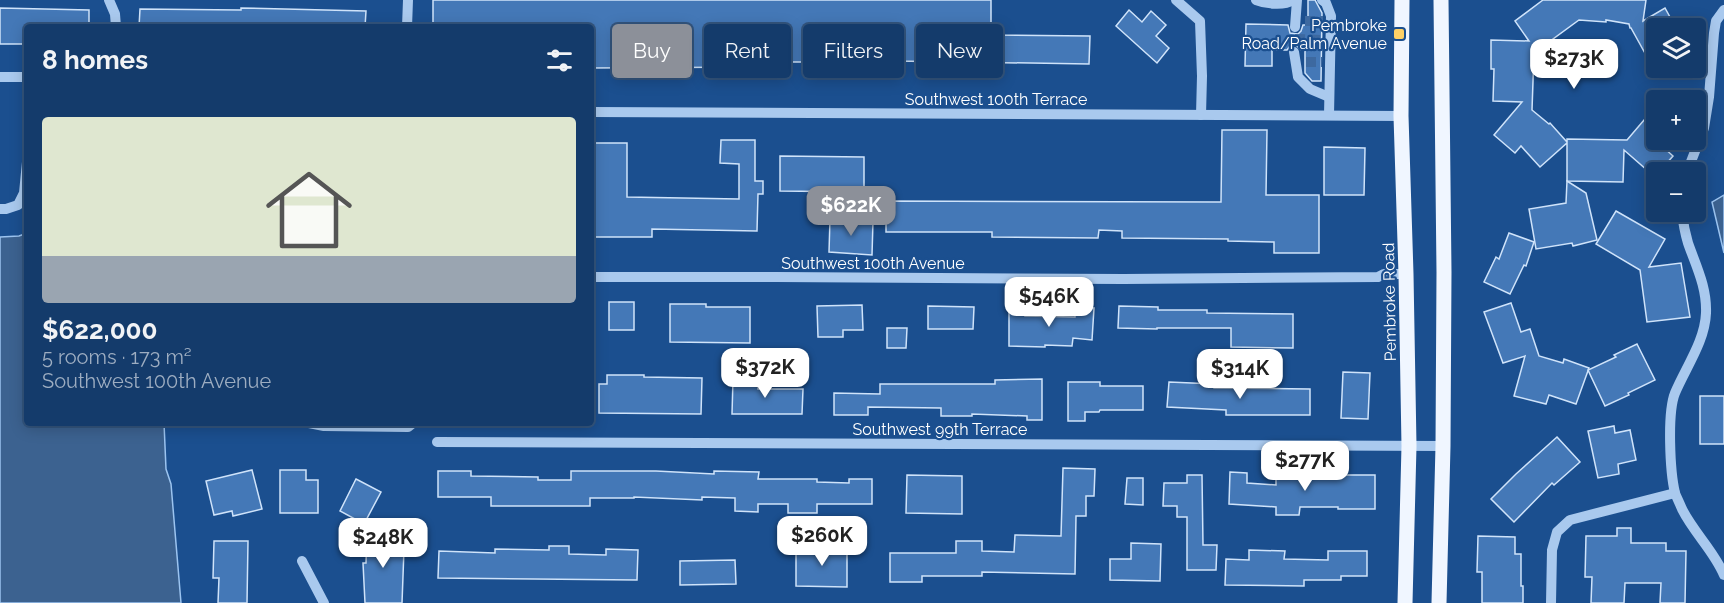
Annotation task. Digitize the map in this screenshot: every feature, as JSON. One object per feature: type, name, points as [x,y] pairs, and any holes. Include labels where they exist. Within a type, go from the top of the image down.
[{"type":"main road","name":"Pembroke Road","points":[[1402,0],[1401,116],[1409,446],[1406,603]]},
{"type":"main road","points":[[1438,603],[1443,446],[1444,272],[1441,0]]},
{"type":"street","points":[[109,0],[115,14],[116,24]]},
{"type":"street","points":[[115,14],[120,0]]},
{"type":"street","points":[[407,24],[408,0]]},
{"type":"street","points":[[1176,0],[1200,21],[1201,115]]},
{"type":"street","points":[[1256,0],[1288,3],[1295,0],[1298,23]]},
{"type":"street","points":[[1322,0],[1326,3],[1331,16],[1327,21],[1326,63],[1329,115]]},
{"type":"street","points":[[1691,162],[1704,128],[1711,80],[1714,33],[1716,21],[1722,12]]},
{"type":"street","points":[[1299,59],[1298,76],[1310,89],[1329,97]]},
{"type":"street","points":[[0,77],[24,77]]},
{"type":"street","name":"Southwest 100th Terrace","points":[[594,112],[1401,116]]},
{"type":"street","points":[[0,209],[18,205],[24,193]]},
{"type":"street","points":[[1684,222],[1688,242],[1707,298],[1702,334],[1672,402],[1671,438],[1675,493],[1690,523],[1718,561],[1724,575]]},
{"type":"street","name":"Southwest 100th Avenue","points":[[594,277],[1135,279],[1378,277],[1384,274],[1406,274]]},
{"type":"street","points":[[324,426],[409,426]]},
{"type":"street","name":"Southwest 99th Terrace","points":[[437,442],[1443,446]]},
{"type":"street","points":[[1551,603],[1551,550],[1557,532],[1570,520],[1675,493]]},
{"type":"street","points":[[302,561],[324,603]]},
{"type":"water","points":[[1724,195],[1724,253],[1712,202]]},
{"type":"water","points":[[24,234],[24,426],[164,426],[166,469],[171,484],[181,603],[0,603],[0,237]]},
{"type":"building","points":[[433,0],[991,0],[991,24],[916,24],[916,61],[904,61],[904,24],[803,24],[803,62],[791,62],[791,24],[704,24],[704,67],[692,67],[692,24],[612,24],[612,68],[594,68],[594,24],[433,23]]},
{"type":"building","points":[[1308,0],[1315,0],[1322,13],[1321,81],[1312,81],[1305,73],[1305,50],[1301,50],[1296,45],[1290,46],[1287,50],[1272,50],[1272,66],[1245,66],[1246,24],[1288,25],[1290,33],[1298,34],[1303,25],[1308,25]]},
{"type":"building","points":[[1543,0],[1646,0],[1643,21],[1646,19],[1646,55],[1629,24],[1606,20],[1606,22],[1579,20],[1534,53],[1532,110],[1550,123],[1567,142],[1567,139],[1627,140],[1646,118],[1646,150],[1666,150],[1673,156],[1668,162],[1646,162],[1646,169],[1624,150],[1623,182],[1567,181],[1567,143],[1540,167],[1521,146],[1515,153],[1494,135],[1522,102],[1493,101],[1494,69],[1491,69],[1491,40],[1529,41],[1515,21]]},
{"type":"building","points":[[0,8],[89,10],[89,24],[24,24],[24,44],[0,44]]},
{"type":"building","points":[[241,8],[366,11],[365,24],[139,24],[140,9],[241,10]]},
{"type":"building","points":[[1665,8],[1670,18],[1648,18]]},
{"type":"building","points":[[1129,10],[1142,22],[1151,11],[1166,25],[1156,36],[1169,48],[1157,63],[1116,26]]},
{"type":"building","points":[[1003,35],[1090,36],[1089,64],[1003,63]]},
{"type":"building","points":[[1222,130],[1267,130],[1266,195],[1319,195],[1319,253],[1274,253],[1274,242],[1122,238],[1122,231],[1099,230],[1098,238],[992,237],[992,232],[886,232],[886,201],[1221,202]]},
{"type":"building","points":[[721,140],[755,140],[755,181],[763,181],[763,194],[758,194],[757,231],[652,229],[652,237],[594,237],[594,143],[627,143],[627,197],[739,199],[739,164],[720,163]]},
{"type":"building","points":[[1324,147],[1365,148],[1364,195],[1324,195]]},
{"type":"building","points":[[780,156],[864,157],[864,192],[780,191]]},
{"type":"building","points":[[1567,181],[1586,193],[1597,240],[1573,246],[1572,243],[1536,249],[1529,209],[1566,203]]},
{"type":"building","points":[[1616,211],[1665,239],[1649,267],[1681,263],[1690,317],[1647,322],[1640,270],[1596,244]]},
{"type":"building","points":[[830,219],[873,221],[872,255],[829,252]]},
{"type":"building","points":[[1509,233],[1534,242],[1526,266],[1524,265],[1510,294],[1484,282],[1496,257],[1499,259]]},
{"type":"building","points":[[609,302],[634,302],[634,330],[609,330]]},
{"type":"building","points":[[1511,303],[1521,332],[1530,329],[1539,356],[1563,363],[1564,359],[1589,368],[1576,404],[1549,395],[1546,404],[1514,396],[1525,356],[1503,363],[1484,312]]},
{"type":"building","points":[[670,304],[750,307],[750,343],[670,342]]},
{"type":"building","points":[[862,305],[863,330],[843,330],[843,337],[818,337],[817,306]]},
{"type":"building","points":[[928,306],[974,307],[973,329],[928,329]]},
{"type":"building","points":[[1009,306],[1026,307],[1025,316],[1075,317],[1075,307],[1094,308],[1092,340],[1073,338],[1072,346],[1009,346]]},
{"type":"building","points":[[1119,306],[1158,307],[1158,310],[1207,310],[1207,313],[1293,314],[1293,348],[1231,347],[1231,328],[1118,328]]},
{"type":"building","points":[[887,328],[907,328],[906,348],[887,348]]},
{"type":"building","points":[[1637,344],[1655,380],[1605,406],[1588,370]]},
{"type":"building","points":[[1343,372],[1370,373],[1368,419],[1341,418]]},
{"type":"building","points":[[607,375],[702,378],[701,414],[599,413],[599,384],[607,384]]},
{"type":"building","points":[[733,379],[758,379],[758,389],[803,389],[802,414],[732,414]]},
{"type":"building","points":[[1042,379],[1042,420],[1027,420],[1027,416],[972,414],[972,416],[941,416],[941,408],[868,407],[868,415],[834,415],[834,393],[880,394],[880,384],[995,384],[995,380]]},
{"type":"building","points":[[1068,382],[1100,382],[1100,386],[1143,386],[1143,410],[1085,412],[1085,421],[1068,421]]},
{"type":"building","points":[[1169,382],[1214,384],[1214,388],[1310,389],[1310,415],[1226,415],[1226,410],[1167,407]]},
{"type":"building","points":[[1700,396],[1724,396],[1724,444],[1700,444]]},
{"type":"building","points":[[1614,426],[1615,433],[1630,430],[1636,460],[1618,464],[1619,474],[1598,478],[1588,431]]},
{"type":"building","points":[[1557,437],[1580,462],[1554,485],[1552,483],[1514,522],[1491,499]]},
{"type":"building","points":[[1063,468],[1095,469],[1094,496],[1086,496],[1086,516],[1076,516],[1075,574],[982,572],[982,576],[922,576],[922,582],[890,582],[890,553],[956,553],[956,541],[982,541],[982,551],[1014,552],[1015,535],[1061,536]]},
{"type":"building","points":[[252,470],[262,509],[233,516],[232,511],[214,515],[206,481]]},
{"type":"building","points":[[280,470],[306,470],[306,480],[318,480],[318,513],[280,513]]},
{"type":"building","points":[[438,471],[471,471],[471,476],[538,477],[538,480],[571,480],[571,471],[714,474],[714,471],[759,472],[758,479],[817,479],[817,482],[849,483],[849,479],[872,479],[872,504],[817,504],[817,513],[788,513],[788,504],[758,504],[758,512],[735,511],[735,498],[702,497],[702,500],[590,498],[590,506],[491,506],[491,497],[438,497]]},
{"type":"building","points":[[1230,472],[1247,473],[1247,483],[1276,485],[1276,472],[1313,473],[1313,475],[1375,475],[1375,509],[1300,507],[1299,515],[1276,515],[1276,507],[1229,504]]},
{"type":"building","points":[[907,475],[962,476],[962,514],[906,513]]},
{"type":"building","points":[[1187,475],[1202,475],[1203,545],[1217,545],[1216,570],[1187,570],[1187,517],[1177,517],[1177,506],[1163,506],[1164,483],[1187,483]]},
{"type":"building","points":[[1127,478],[1143,478],[1143,505],[1125,504]]},
{"type":"building","points":[[356,479],[381,492],[364,524],[340,511]]},
{"type":"building","points":[[1617,528],[1631,528],[1631,543],[1666,543],[1666,551],[1686,551],[1685,603],[1660,603],[1661,583],[1625,583],[1624,603],[1591,603],[1592,577],[1585,577],[1586,536],[1617,536]]},
{"type":"building","points":[[367,533],[398,534],[398,549],[404,549],[402,603],[365,603],[363,563],[366,563]]},
{"type":"building","points":[[1478,536],[1515,537],[1515,554],[1521,554],[1523,603],[1482,603],[1482,572],[1477,572]]},
{"type":"building","points":[[214,541],[248,541],[247,603],[218,603],[219,578],[213,578]]},
{"type":"building","points":[[1131,543],[1161,544],[1160,581],[1110,580],[1110,559],[1131,559]]},
{"type":"building","points":[[549,546],[569,546],[569,554],[606,555],[606,549],[638,550],[637,580],[438,578],[439,551],[495,553],[495,549],[549,550]]},
{"type":"building","points":[[796,547],[847,548],[847,587],[796,586]]},
{"type":"building","points":[[1249,550],[1285,551],[1284,559],[1328,560],[1328,551],[1367,551],[1367,576],[1341,576],[1341,580],[1304,580],[1304,586],[1225,585],[1226,559],[1249,560]]},
{"type":"building","points":[[735,560],[736,584],[680,585],[680,561]]},
{"type":"tunnel","points":[[1305,21],[1323,21]]},
{"type":"tunnel","points":[[1295,39],[1323,40]]},
{"type":"tunnel","points":[[1306,62],[1322,62]]},
{"type":"place","name":"Pembroke Road/Palm Avenue","points":[[1399,34]]}]
